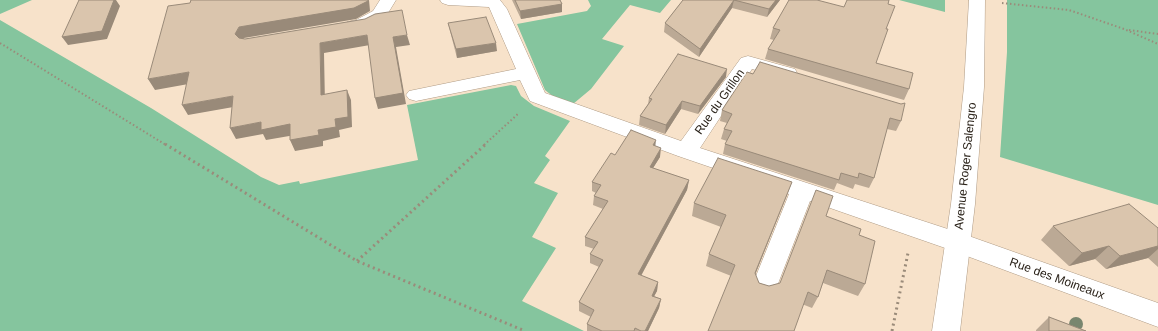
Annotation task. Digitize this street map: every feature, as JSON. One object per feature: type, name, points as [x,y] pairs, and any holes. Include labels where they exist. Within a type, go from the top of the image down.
[{"type":"street","points":[[340,28],[362,24],[374,18],[379,14],[388,0]]},
{"type":"street","points":[[448,0],[479,1],[494,4],[499,9],[537,97],[686,151],[957,242]]},
{"type":"street","name":"Avenue Roger Salengro","points":[[946,331],[963,204],[974,86],[977,0]]},
{"type":"street","name":"Rue du Grillon","points":[[686,151],[748,62],[807,79]]},
{"type":"street","points":[[416,95],[526,73]]},
{"type":"street","points":[[765,286],[802,191]]},
{"type":"street","name":"Rue des Moineaux","points":[[957,242],[1158,315]]},
{"type":"path","points":[[1000,3],[1069,10],[1124,29],[1158,44]]},
{"type":"path","points":[[1124,29],[1158,34]]},
{"type":"path","points":[[0,43],[357,261],[525,331]]},
{"type":"path","points":[[357,261],[537,97]]},
{"type":"path","points":[[892,331],[913,227]]},
{"type":"green space","points":[[0,0],[32,0],[0,14]]},
{"type":"green space","points":[[588,0],[671,0],[660,13],[630,5],[602,39],[624,46],[591,89],[573,104],[555,98],[545,90],[517,24],[587,11],[591,6]]},
{"type":"green space","points":[[899,0],[945,0],[945,12]]},
{"type":"green space","points":[[1007,0],[1158,0],[1158,205],[1000,157],[1007,52]]},
{"type":"green space","points":[[0,20],[151,108],[261,177],[279,185],[299,181],[300,184],[418,160],[407,105],[511,85],[516,86],[521,96],[534,106],[570,121],[545,156],[550,160],[534,183],[558,193],[532,237],[556,248],[522,301],[584,331],[0,331]]},
{"type":"building","points":[[79,0],[114,0],[102,31],[62,37]]},
{"type":"building","points":[[191,0],[368,0],[354,8],[239,27],[235,34],[239,38],[245,39],[365,19],[375,14],[402,10],[407,35],[393,37],[403,93],[375,98],[367,35],[320,43],[321,95],[347,90],[348,117],[335,119],[336,127],[318,130],[319,135],[290,140],[290,124],[261,130],[261,122],[230,128],[233,96],[182,105],[189,72],[148,79],[168,6],[190,3]]},
{"type":"building","points":[[515,0],[560,0],[562,4],[520,11]]},
{"type":"building","points":[[683,0],[734,0],[700,49],[665,23]]},
{"type":"building","points":[[734,0],[776,0],[769,9]]},
{"type":"building","points":[[789,0],[817,0],[844,7],[847,0],[889,0],[888,4],[895,6],[886,29],[888,29],[876,63],[913,73],[909,89],[768,49],[780,30],[773,28]]},
{"type":"building","points":[[486,17],[496,43],[456,49],[448,23]]},
{"type":"building","points":[[678,54],[727,69],[700,106],[682,101],[666,125],[640,116],[652,99],[649,98]]},
{"type":"building","points":[[760,62],[901,104],[905,103],[901,121],[890,118],[874,178],[859,173],[858,178],[841,173],[839,180],[725,144],[732,131],[724,129],[732,114],[722,110],[747,72],[753,74]]},
{"type":"building","points":[[631,130],[656,140],[653,145],[661,148],[650,167],[689,180],[638,274],[658,282],[652,296],[661,299],[645,331],[635,328],[634,331],[602,331],[587,324],[594,310],[579,302],[603,260],[590,254],[598,242],[585,237],[608,201],[594,196],[601,185],[592,182],[611,153],[615,155]]},
{"type":"building","points":[[718,158],[792,182],[755,273],[759,283],[769,286],[780,283],[816,190],[833,196],[826,216],[861,229],[859,235],[875,241],[865,284],[827,270],[818,297],[808,292],[794,331],[708,331],[735,265],[709,254],[726,215],[694,203]]},
{"type":"building","points":[[1129,204],[1158,228],[1158,246],[1120,256],[1109,246],[1082,253],[1053,226]]},
{"type":"building","points":[[1049,317],[1086,331],[1049,331]]}]
